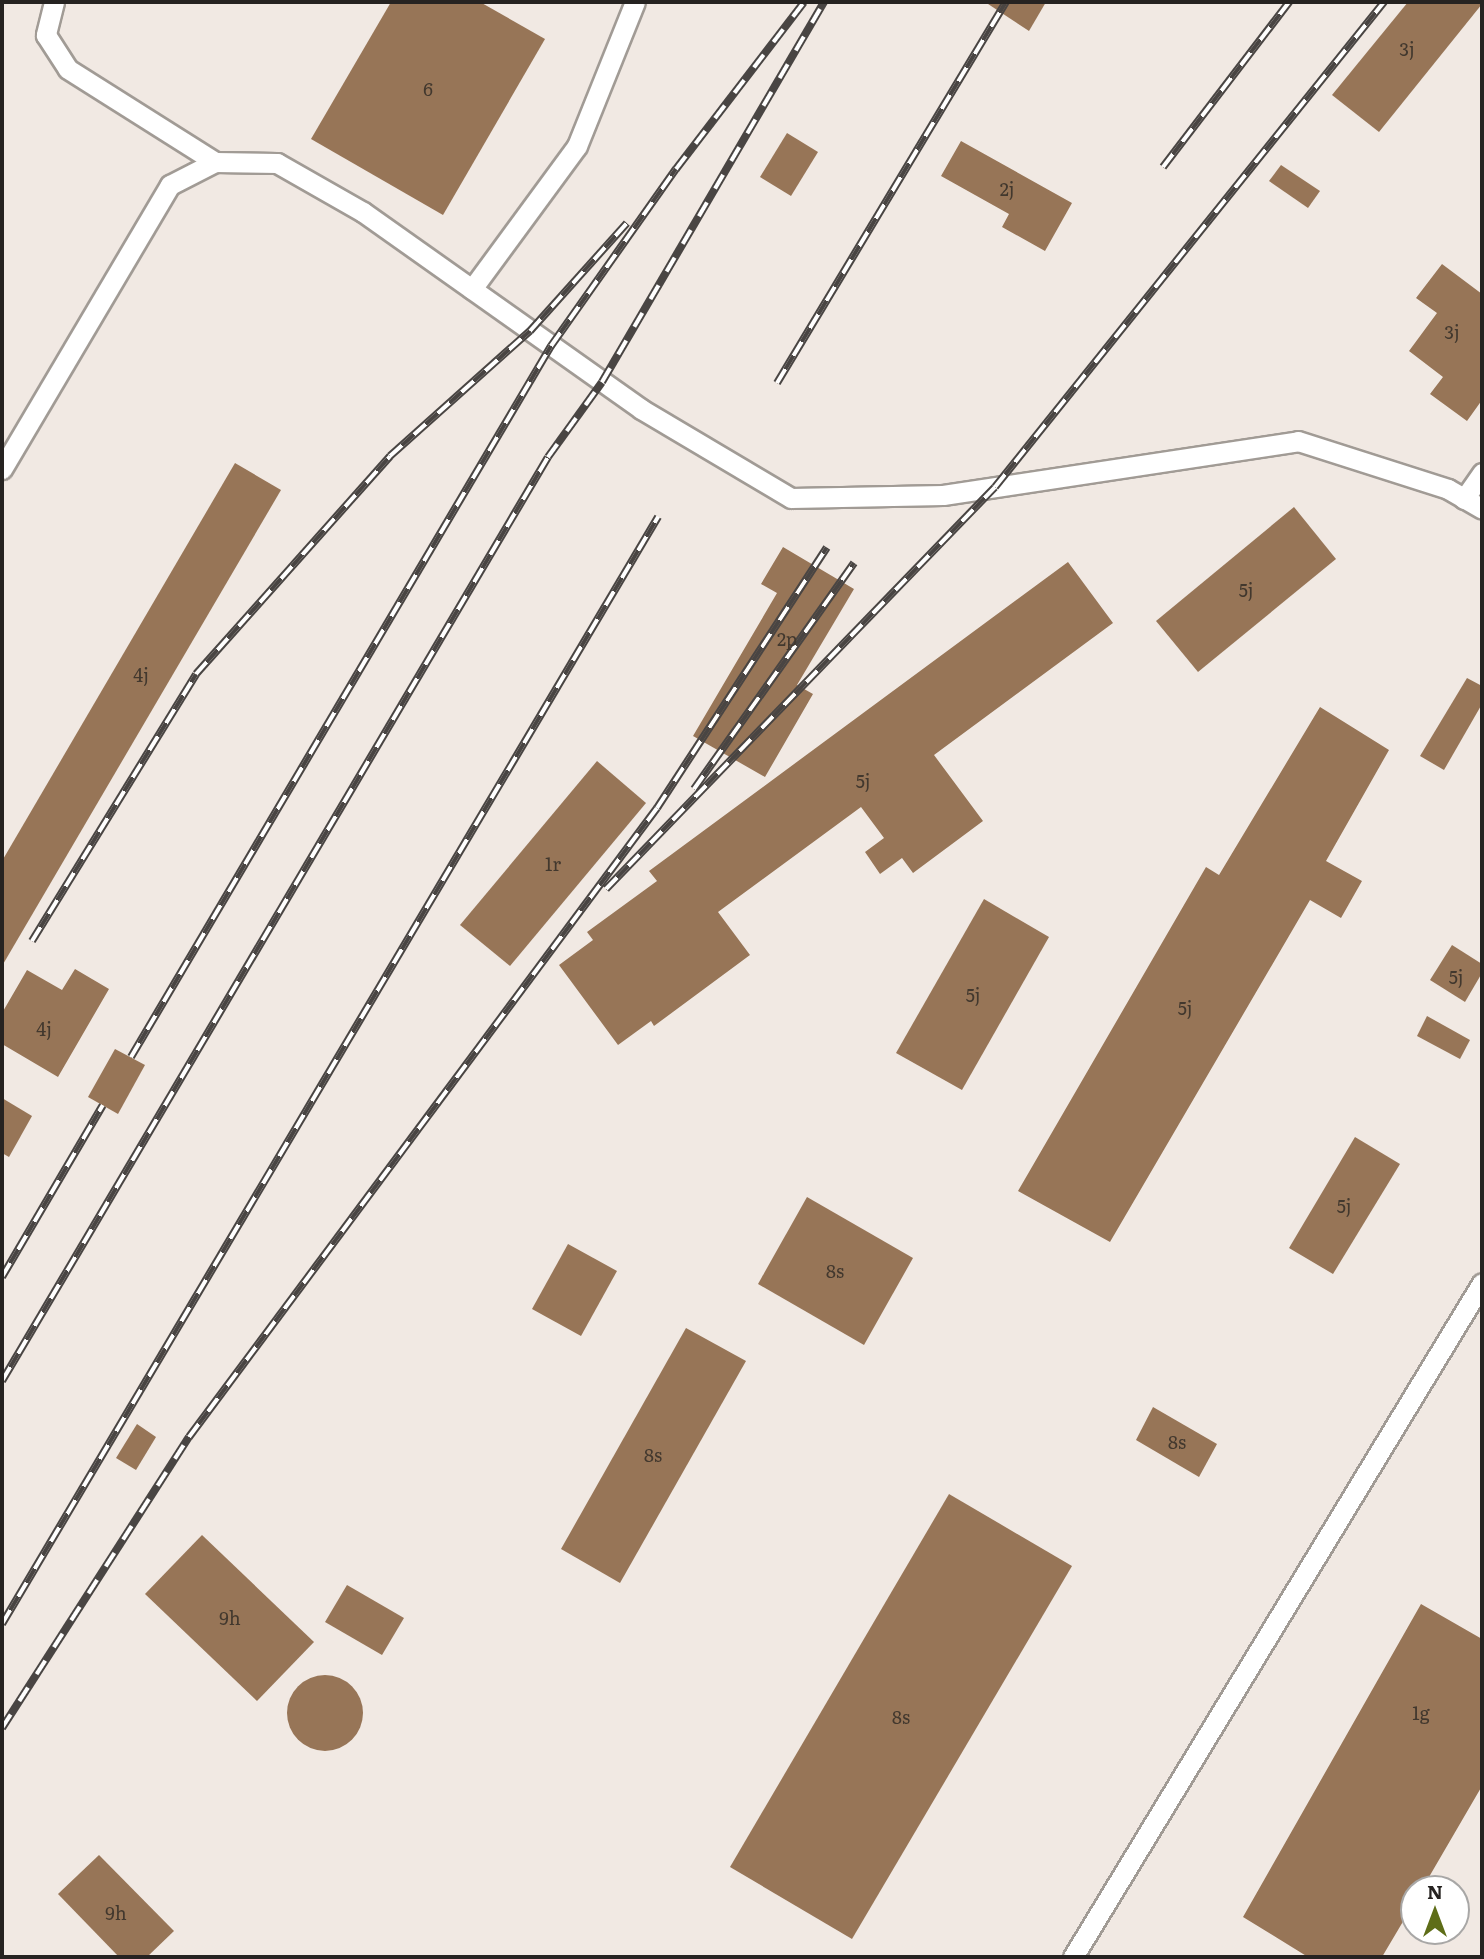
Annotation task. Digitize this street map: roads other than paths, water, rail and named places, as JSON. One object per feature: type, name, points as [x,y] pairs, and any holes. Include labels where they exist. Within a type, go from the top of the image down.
[{"type":"lane","points":[[54,2],[46,35],[68,69],[215,162]]},
{"type":"lane","points":[[472,289],[577,146],[635,2]]},
{"type":"lane","points":[[2,469],[170,185],[215,162],[277,163],[363,212],[641,409],[791,498],[943,495],[1298,441],[1448,489],[1482,509]]},
{"type":"lane","points":[[1464,499],[1482,473]]},
{"type":"lane","points":[[1073,1957],[1482,1283]]},
{"type":"railway","points":[[131,1057],[551,346],[676,169],[804,2]]},
{"type":"railway","points":[[2,1381],[548,457],[602,382],[824,2]]},
{"type":"railway","points":[[777,383],[1006,2]]},
{"type":"railway","points":[[1163,167],[1289,2]]},
{"type":"railway","points":[[606,889],[995,487],[1384,2]]},
{"type":"railway","points":[[32,941],[196,674],[390,456],[530,331],[627,223]]},
{"type":"railway","points":[[2,1624],[658,517]]},
{"type":"railway","points":[[2,1728],[189,1437],[657,808],[827,547]]},
{"type":"railway","points":[[694,789],[854,563]]},
{"type":"railway","points":[[2,1277],[103,1105]]}]
